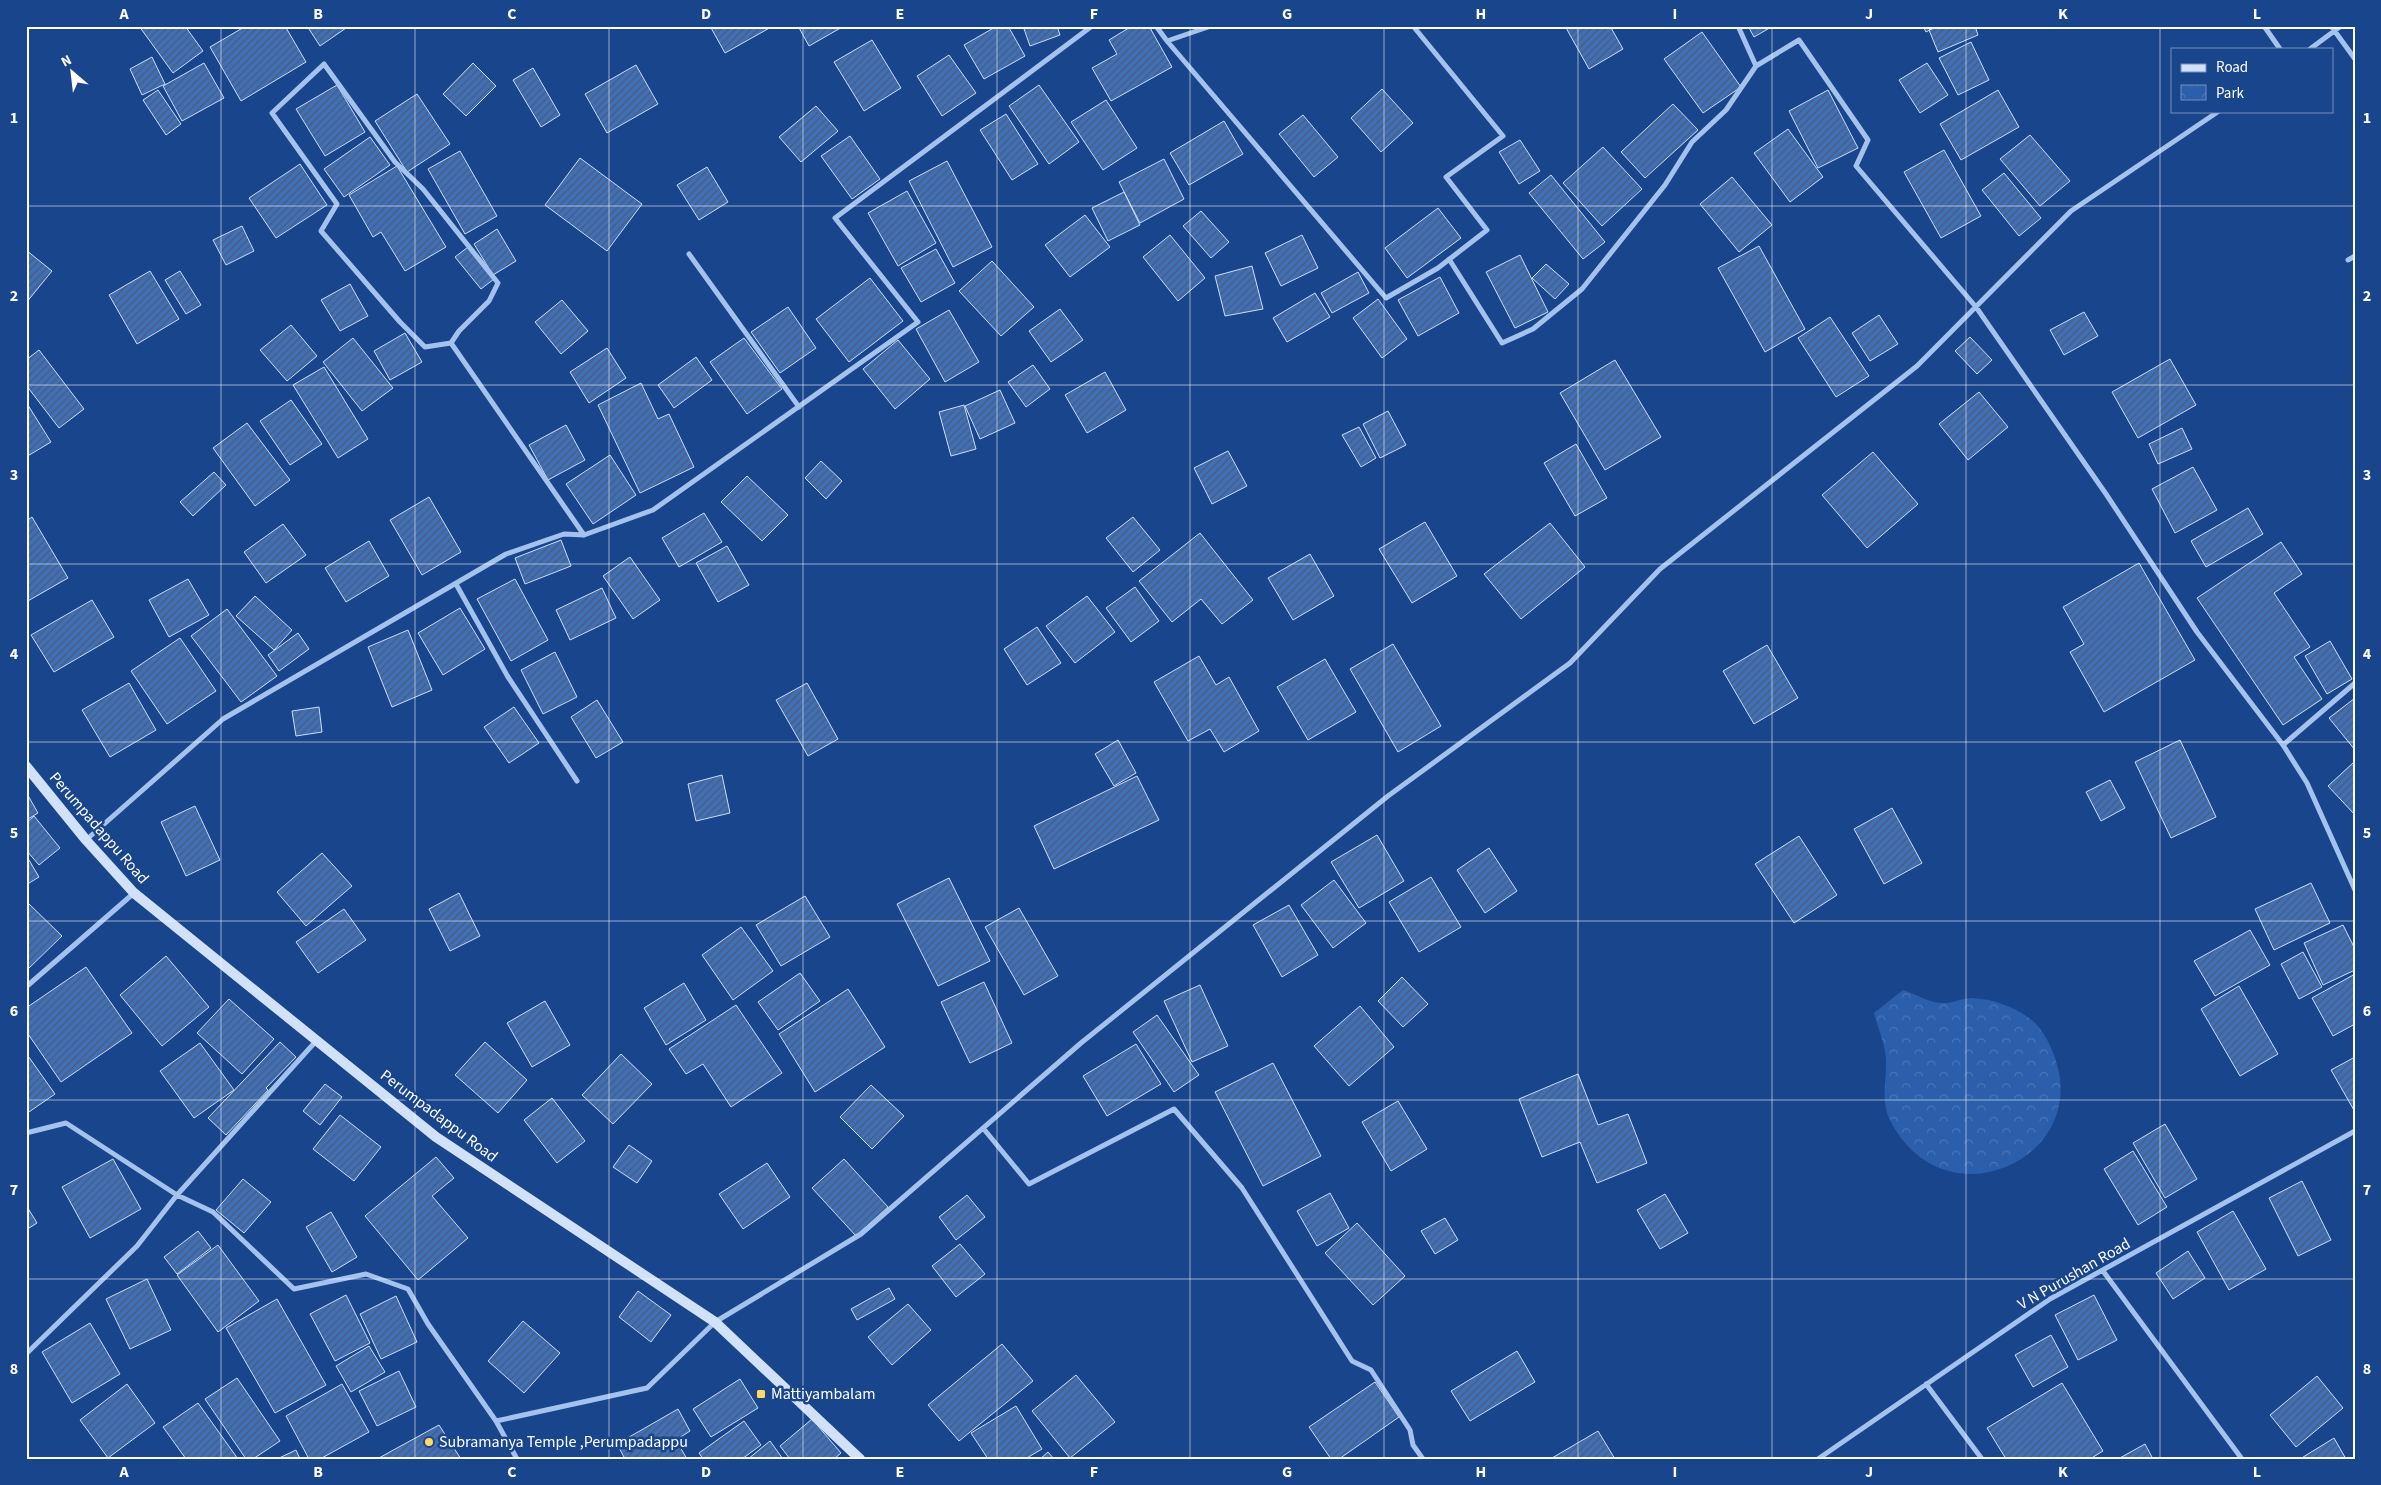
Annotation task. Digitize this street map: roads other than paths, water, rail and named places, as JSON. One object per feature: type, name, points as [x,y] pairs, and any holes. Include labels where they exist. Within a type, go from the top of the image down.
[{"type":"main road","name":"Perumpadappu Road","points":[[26,766],[86,840],[134,893],[436,1137],[715,1322],[860,1459]]},
{"type":"street","points":[[86,840],[223,719],[506,554],[564,534],[584,535],[653,510],[918,322],[835,218],[1092,26]]},
{"type":"street","points":[[1156,26],[1386,298],[1449,259],[1487,230],[1446,176],[1502,136],[1413,26]]},
{"type":"street","points":[[1167,41],[1211,26]]},
{"type":"street","points":[[1738,26],[1756,66]]},
{"type":"street","points":[[2264,26],[2279,48]]},
{"type":"street","points":[[2311,48],[2333,29],[2341,26]]},
{"type":"street","points":[[2333,29],[2355,59]]},
{"type":"street","points":[[1449,259],[1502,342],[1533,329],[1582,289],[1665,185],[1692,142],[1726,110],[1756,66],[1799,40],[1868,140],[1856,166],[1976,306],[2106,494],[2197,632],[2283,745],[2307,783],[2355,890]]},
{"type":"street","points":[[324,64],[395,162],[423,189],[498,283],[490,301],[459,331],[451,343],[426,347],[400,322],[320,231],[337,204],[272,113],[324,64]]},
{"type":"street","points":[[496,1421],[647,1388],[715,1322],[861,1234],[1081,1044],[1388,796],[1570,663],[1660,569],[1917,366],[2071,211],[2218,112]]},
{"type":"street","points":[[688,254],[799,407]]},
{"type":"street","points":[[2348,260],[2355,256]]},
{"type":"street","points":[[451,343],[584,535]]},
{"type":"street","points":[[456,584],[508,677],[577,781]]},
{"type":"street","points":[[2283,745],[2355,682]]},
{"type":"street","points":[[26,987],[134,893]]},
{"type":"street","points":[[26,1354],[137,1246],[177,1195],[317,1040]]},
{"type":"street","points":[[983,1128],[1028,1184],[1174,1109],[1242,1188],[1352,1361],[1371,1370],[1410,1430],[1413,1445],[1423,1459]]},
{"type":"street","points":[[26,1133],[66,1123],[177,1195],[213,1212],[294,1288],[366,1274],[408,1289],[428,1324],[496,1421],[517,1459]]},
{"type":"street","name":"V N Purushan Road","points":[[1818,1459],[2050,1299],[2355,1131]]},
{"type":"street","points":[[2102,1271],[2242,1459]]},
{"type":"street","points":[[1926,1384],[1982,1459]]},
{"type":"place","name":"Mattiyambalam","points":[[761,1394]]},
{"type":"place","name":"Subramanya Temple ,Perumpadappu","points":[[429,1442]]}]
